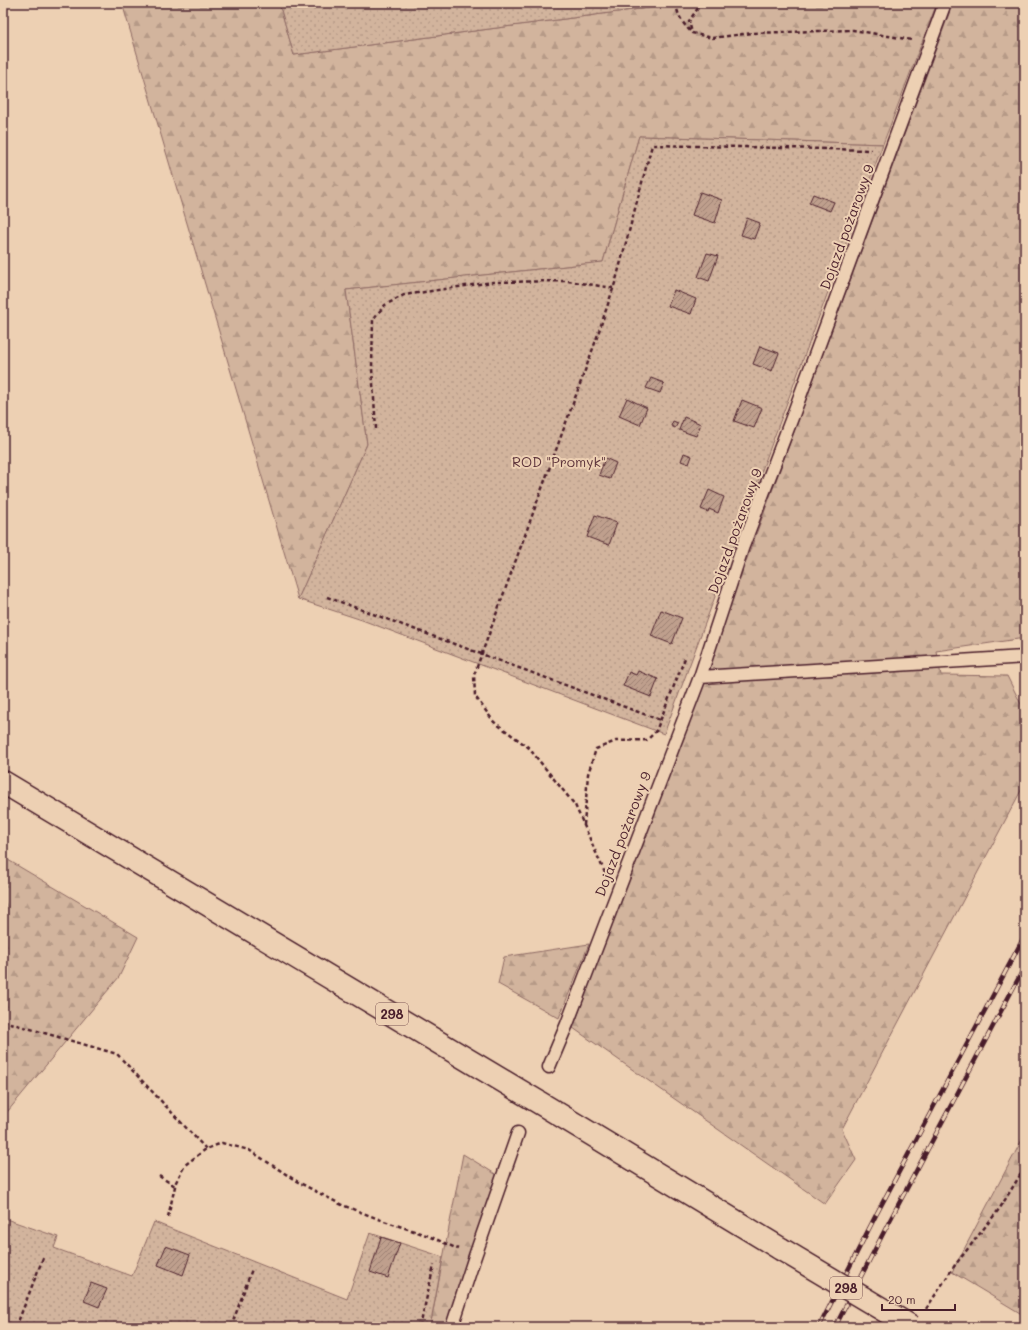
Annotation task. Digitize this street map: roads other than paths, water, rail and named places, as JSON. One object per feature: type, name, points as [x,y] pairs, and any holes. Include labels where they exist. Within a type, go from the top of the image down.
[{"type":"main road","name":"298","points":[[3,782],[912,1327]]},
{"type":"lane","name":"Dojazd pożarowy 9","points":[[548,1067],[570,1016],[700,677],[743,546],[794,414],[945,3]]},
{"type":"lane","points":[[700,677],[1025,657]]},
{"type":"lane","points":[[452,1327],[474,1256],[518,1133]]},
{"type":"railway","points":[[819,1327],[876,1215],[1025,935]]},
{"type":"railway","points":[[835,1327],[1025,966]]},
{"type":"park label","name":"ROD \"Promyk\"","points":[[559,462]]}]
